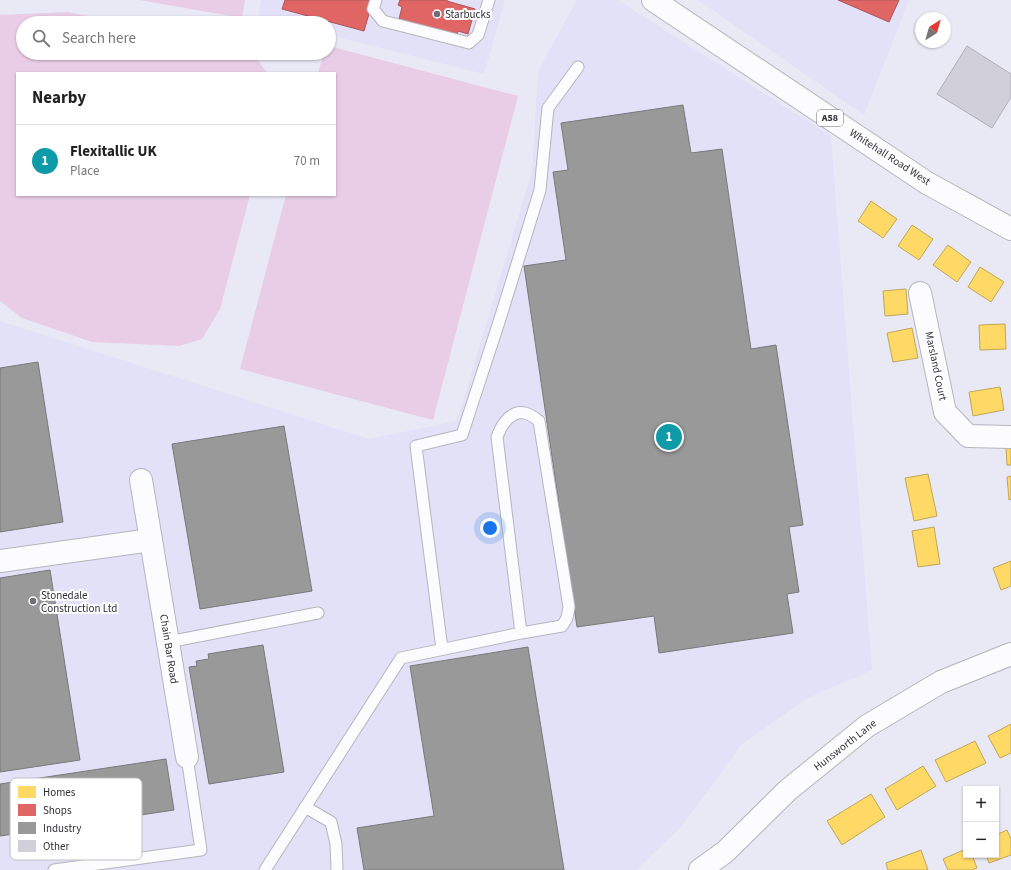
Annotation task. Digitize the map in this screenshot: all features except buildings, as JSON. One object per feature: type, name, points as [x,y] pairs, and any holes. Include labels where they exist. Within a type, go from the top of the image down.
[{"type":"main road","name":"Whitehall Road West","points":[[653,0],[927,183],[1011,229]]},
{"type":"main road","name":"Marsland Court","points":[[920,293],[946,412],[968,436],[1011,437]]},
{"type":"main road","name":"Chain Bar Road","points":[[141,480],[187,757]]},
{"type":"main road","points":[[0,561],[151,540]]},
{"type":"main road","name":"Hunsworth Lane","points":[[700,870],[725,852],[788,790],[867,726],[941,682],[1011,654]]},
{"type":"lane","points":[[376,0],[373,9],[383,21],[469,43],[478,35],[489,0]]},
{"type":"lane","points":[[442,649],[416,446],[462,435],[540,190],[548,108],[578,67]]},
{"type":"lane","points":[[265,870],[401,658],[562,626],[567,618],[569,607],[539,421],[524,413],[514,414],[508,419],[501,427],[497,437],[521,633]]},
{"type":"lane","points":[[168,642],[318,613]]},
{"type":"lane","points":[[142,858],[201,850],[187,757]]},
{"type":"lane","points":[[305,807],[331,822],[336,844],[337,870]]},
{"type":"lane","points":[[54,870],[128,860]]},
{"type":"shaded area","points":[[139,0],[245,0],[242,16],[231,16]]},
{"type":"shaded area","points":[[261,0],[505,0],[484,74],[336,37],[336,16],[258,16]]},
{"type":"shaded area","points":[[577,0],[618,0],[831,136],[872,670],[806,699],[741,745],[682,826],[636,870],[0,870],[0,321],[369,439],[457,421],[532,171],[538,71]]},
{"type":"shaded area","points":[[698,0],[909,0],[864,115]]},
{"type":"shaded area","points":[[68,12],[88,16],[16,16],[16,60],[258,60],[266,72],[16,72],[16,196],[250,196],[220,309],[202,339],[179,346],[92,342],[22,318],[0,301],[0,15]]},
{"type":"shaded area","points":[[336,48],[518,96],[433,420],[240,369],[286,196],[336,196],[336,72],[318,72],[322,60],[336,60]]},
{"type":"place","name":"Starbucks","points":[[437,14]]},
{"type":"place","name":"Flexitallic UK","points":[[669,437]]},
{"type":"place","name":"Stonedale Construction Ltd","points":[[33,601]]}]
